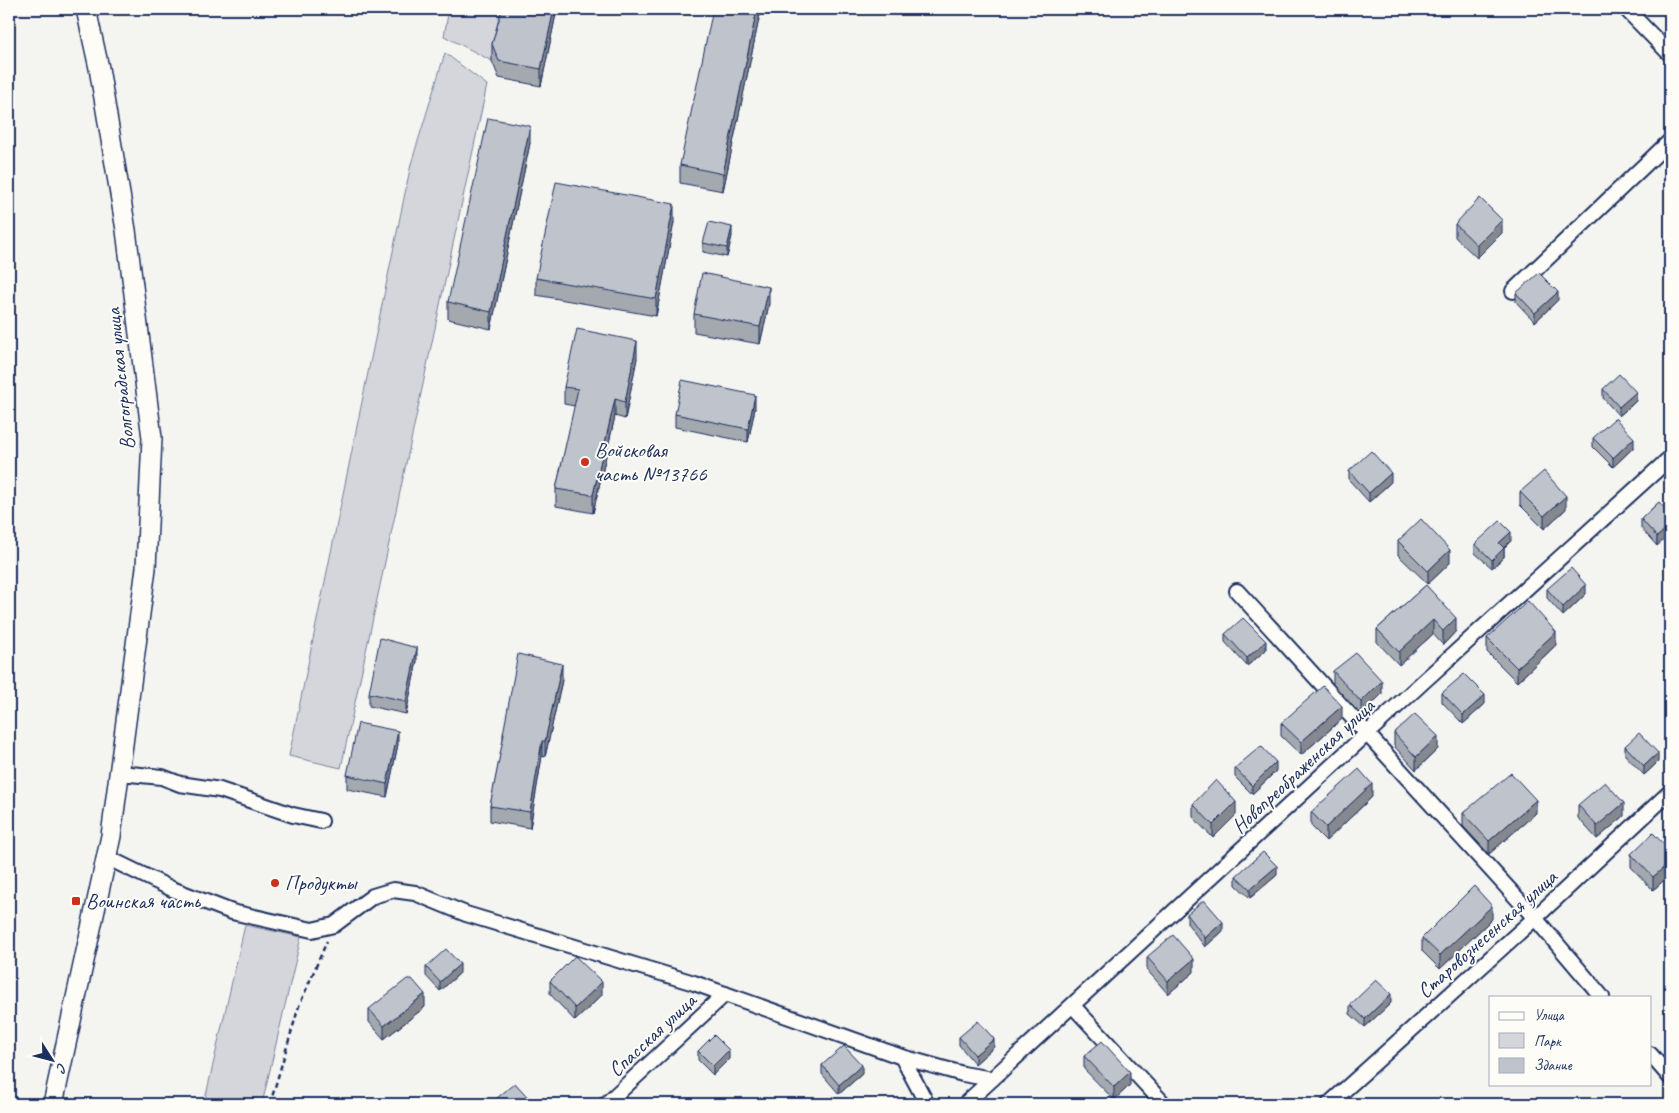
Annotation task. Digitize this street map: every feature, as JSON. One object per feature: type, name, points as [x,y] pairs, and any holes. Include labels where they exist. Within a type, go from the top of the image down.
[{"type":"main road","name":"Волгоградская улица","points":[[53,1104],[111,836],[146,568],[152,438],[126,230],[99,68],[86,9]]},
{"type":"street","points":[[1626,9],[1670,54]]},
{"type":"street","points":[[1513,291],[1670,141]]},
{"type":"street","name":"Новопреображенская улица","points":[[965,1104],[1670,458]]},
{"type":"street","points":[[1237,590],[1535,918],[1601,996]]},
{"type":"street","points":[[120,773],[162,778],[180,784],[220,790],[292,815],[321,821]]},
{"type":"street","name":"Старовознесенская улица","points":[[1329,1104],[1535,918],[1670,792]]},
{"type":"street","points":[[106,857],[172,889],[232,912],[312,930],[334,925],[373,896],[393,890],[415,893],[466,914],[694,983],[902,1057],[963,1074],[992,1079]]},
{"type":"street","name":"Спасская улица","points":[[615,1102],[726,994]]},
{"type":"street","points":[[1073,1006],[1164,1104]]},
{"type":"street","points":[[1652,1056],[1670,1077]]},
{"type":"street","points":[[902,1057],[926,1104]]},
{"type":"path","points":[[270,1104],[299,1006],[334,925]]},
{"type":"green space","points":[[449,9],[504,9],[492,61],[444,36]]},
{"type":"green space","points":[[445,53],[487,85],[341,768],[289,756],[411,164]]},
{"type":"green space","points":[[245,925],[301,937],[262,1104],[204,1104]]},
{"type":"building","points":[[502,9],[554,9],[541,69],[499,61],[492,44]]},
{"type":"building","points":[[713,9],[757,9],[723,174],[680,165]]},
{"type":"building","points":[[488,118],[530,126],[491,312],[448,302]]},
{"type":"building","points":[[556,182],[674,204],[656,299],[536,278]]},
{"type":"building","points":[[1480,198],[1502,220],[1477,245],[1455,224]]},
{"type":"building","points":[[709,222],[732,227],[727,248],[703,243]]},
{"type":"building","points":[[702,273],[769,287],[760,327],[694,314]]},
{"type":"building","points":[[1539,273],[1558,292],[1535,313],[1516,293]]},
{"type":"building","name":"Войсковая часть №13766","points":[[577,329],[637,341],[625,402],[615,399],[593,495],[556,489],[578,389],[564,387]]},
{"type":"building","points":[[1619,374],[1636,392],[1619,407],[1603,389]]},
{"type":"building","points":[[682,380],[755,395],[748,429],[675,414]]},
{"type":"building","points":[[1615,418],[1634,438],[1613,458],[1593,438]]},
{"type":"building","points":[[1371,451],[1391,473],[1369,493],[1349,471]]},
{"type":"building","points":[[1544,471],[1566,496],[1544,516],[1520,492]]},
{"type":"building","points":[[1659,502],[1670,514],[1670,525],[1657,537],[1641,519]]},
{"type":"building","points":[[1421,519],[1450,550],[1428,571],[1398,541]]},
{"type":"building","points":[[1500,521],[1511,532],[1499,543],[1504,548],[1492,560],[1475,544]]},
{"type":"building","points":[[1571,568],[1586,585],[1563,607],[1547,589]]},
{"type":"building","points":[[1426,585],[1456,618],[1443,631],[1433,620],[1399,652],[1377,629]]},
{"type":"building","points":[[1528,601],[1556,632],[1517,668],[1487,638]]},
{"type":"building","points":[[1243,618],[1266,641],[1247,658],[1225,634]]},
{"type":"building","points":[[380,638],[417,648],[406,701],[369,693]]},
{"type":"building","points":[[1356,653],[1382,681],[1361,702],[1333,671]]},
{"type":"building","points":[[518,654],[562,664],[545,741],[542,741],[530,812],[490,806]]},
{"type":"building","points":[[1464,674],[1485,695],[1463,715],[1442,693]]},
{"type":"building","points":[[1323,686],[1342,706],[1301,742],[1281,723]]},
{"type":"building","points":[[1415,714],[1438,736],[1416,757],[1394,733]]},
{"type":"building","points":[[358,723],[398,731],[387,784],[347,775]]},
{"type":"building","points":[[1639,733],[1658,753],[1644,766],[1625,746]]},
{"type":"building","points":[[1261,746],[1276,762],[1252,786],[1235,768]]},
{"type":"building","points":[[1359,769],[1372,784],[1326,827],[1311,812]]},
{"type":"building","points":[[1511,773],[1536,800],[1489,841],[1463,813]]},
{"type":"building","points":[[1216,780],[1236,802],[1213,825],[1193,804]]},
{"type":"building","points":[[1605,782],[1624,803],[1597,826],[1578,805]]},
{"type":"building","points":[[1653,833],[1670,851],[1670,862],[1653,877],[1631,854]]},
{"type":"building","points":[[1263,852],[1277,866],[1250,889],[1236,876]]},
{"type":"building","points":[[1474,886],[1492,906],[1440,955],[1422,938]]},
{"type":"building","points":[[1204,900],[1223,922],[1205,938],[1187,914]]},
{"type":"building","points":[[1173,935],[1194,959],[1168,981],[1147,957]]},
{"type":"building","points":[[446,949],[460,964],[440,982],[426,967]]},
{"type":"building","points":[[575,956],[602,982],[575,1008],[550,981]]},
{"type":"building","points":[[407,979],[412,979],[425,994],[384,1026],[369,1009]]},
{"type":"building","points":[[1376,980],[1391,994],[1365,1019],[1350,1005]]},
{"type":"building","points":[[978,1021],[994,1039],[975,1055],[959,1037]]},
{"type":"building","points":[[714,1035],[729,1050],[713,1066],[698,1051]]},
{"type":"building","points":[[1102,1041],[1130,1072],[1114,1087],[1084,1056]]},
{"type":"building","points":[[844,1046],[862,1065],[839,1085],[822,1065]]},
{"type":"building","points":[[515,1083],[534,1104],[491,1103]]},
{"type":"place","name":"Войсковая часть №13766","points":[[585,462]]},
{"type":"place","name":"Продукты","points":[[275,883]]},
{"type":"place","name":"Воинская часть","points":[[76,901]]}]
